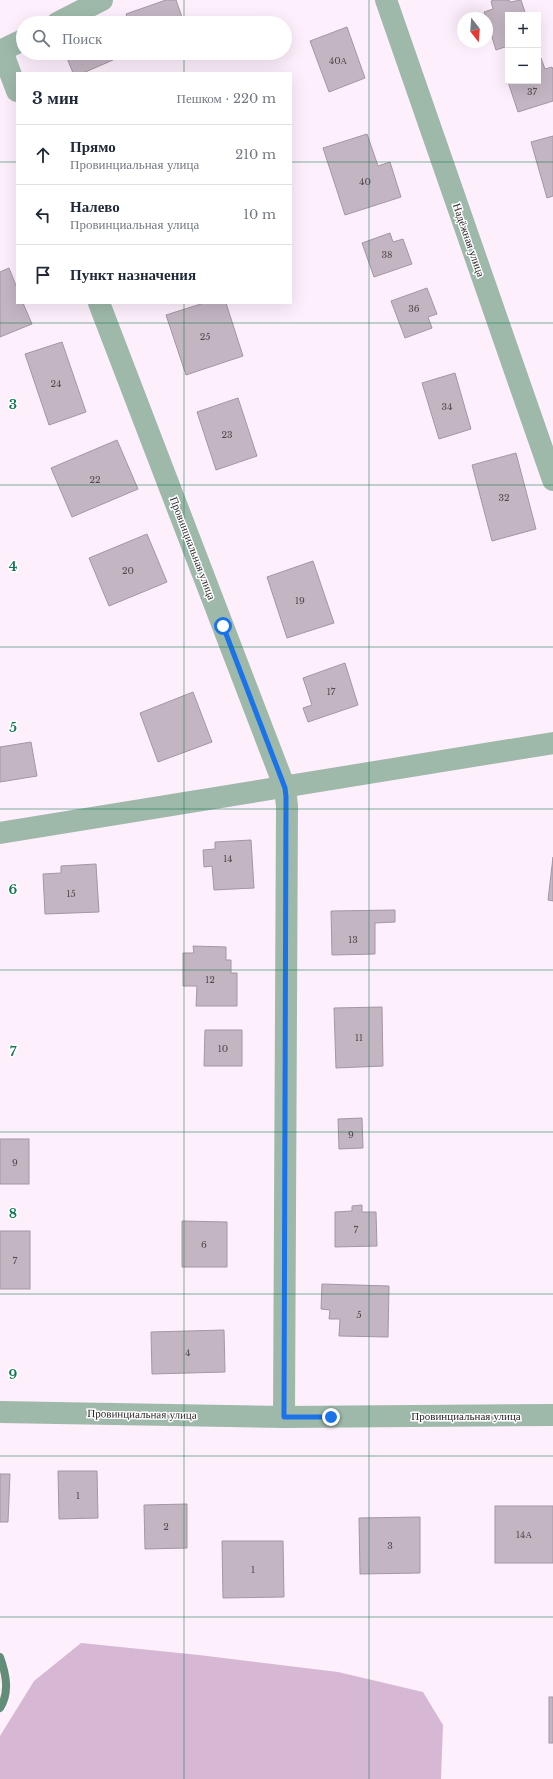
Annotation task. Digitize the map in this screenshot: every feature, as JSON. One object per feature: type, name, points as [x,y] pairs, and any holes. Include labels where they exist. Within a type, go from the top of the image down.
[{"type":"street","points":[[71,16],[102,0]]},
{"type":"street","name":"Надёжная улица","points":[[386,0],[553,480]]},
{"type":"street","points":[[16,44],[1,51],[16,88]]},
{"type":"street","name":"Провинциальная улица","points":[[99,304],[285,788],[287,814],[284,1417]]},
{"type":"street","points":[[0,833],[285,788],[553,743]]},
{"type":"street","name":"Провинциальная улица","points":[[0,1412],[284,1417],[553,1415]]},
{"type":"shaded area","points":[[81,1643],[199,1655],[338,1672],[423,1692],[443,1725],[441,1779],[0,1779],[0,1736],[34,1681]]},
{"type":"building","points":[[166,0],[176,0],[182,16],[127,16],[126,14]]},
{"type":"building","points":[[509,0],[510,2],[521,0],[525,12],[505,12],[505,47],[496,50],[493,40],[493,12],[484,12],[493,9],[491,1]]},
{"type":"building","points":[[347,27],[365,78],[329,92],[310,41]]},
{"type":"building","points":[[541,58],[545,69],[552,67],[553,70],[553,101],[518,112],[509,84],[541,84]]},
{"type":"building","points":[[68,60],[113,60],[85,72],[73,72]]},
{"type":"building","points":[[367,134],[378,166],[390,162],[401,197],[345,215],[323,148]]},
{"type":"building","points":[[553,136],[553,196],[547,198],[531,142]]},
{"type":"building","points":[[390,233],[393,242],[403,239],[412,264],[374,277],[362,243]]},
{"type":"building","points":[[9,268],[16,286],[16,304],[23,304],[32,324],[0,337],[0,272]]},
{"type":"building","points":[[427,288],[437,314],[428,317],[432,328],[405,338],[391,301]]},
{"type":"building","points":[[201,304],[226,304],[243,356],[186,375],[166,315]]},
{"type":"building","points":[[62,342],[86,412],[49,425],[25,354]]},
{"type":"building","points":[[455,373],[471,429],[439,439],[422,383]]},
{"type":"building","points":[[238,398],[257,456],[216,470],[197,412]]},
{"type":"building","points":[[117,440],[138,489],[72,517],[51,468]]},
{"type":"building","points":[[516,453],[536,529],[492,541],[472,465]]},
{"type":"building","points":[[147,534],[167,582],[109,606],[89,558]]},
{"type":"building","points":[[313,561],[334,623],[287,638],[267,577]]},
{"type":"building","points":[[345,663],[358,705],[308,722],[303,708],[312,705],[303,678]]},
{"type":"building","points":[[193,692],[212,742],[158,762],[140,713]]},
{"type":"building","points":[[31,742],[37,776],[0,782],[0,747]]},
{"type":"building","points":[[251,840],[254,888],[214,890],[212,866],[204,867],[203,850],[215,849],[215,842]]},
{"type":"building","points":[[553,857],[553,901],[548,900]]},
{"type":"building","points":[[96,864],[99,912],[45,914],[43,874],[61,873],[61,866]]},
{"type":"building","points":[[395,910],[395,922],[375,923],[375,954],[332,955],[331,911]]},
{"type":"building","points":[[193,946],[226,947],[226,960],[231,960],[231,973],[237,973],[237,1006],[196,1006],[197,986],[183,986],[183,953],[194,953]]},
{"type":"building","points":[[382,1007],[383,1066],[336,1068],[334,1008]]},
{"type":"building","points":[[205,1030],[242,1030],[242,1066],[204,1066]]},
{"type":"building","points":[[362,1118],[363,1148],[339,1149],[338,1119]]},
{"type":"building","points":[[0,1139],[29,1139],[29,1184],[0,1184]]},
{"type":"building","points":[[362,1205],[362,1212],[376,1212],[377,1246],[335,1247],[335,1212],[352,1211],[352,1206]]},
{"type":"building","points":[[182,1221],[227,1222],[227,1267],[182,1267]]},
{"type":"building","points":[[0,1231],[30,1231],[30,1289],[0,1289]]},
{"type":"building","points":[[322,1284],[389,1286],[388,1337],[339,1336],[340,1319],[329,1319],[330,1310],[321,1309]]},
{"type":"building","points":[[224,1330],[225,1372],[152,1374],[151,1332]]},
{"type":"building","points":[[58,1471],[97,1471],[98,1518],[59,1519]]},
{"type":"building","points":[[0,1474],[10,1474],[8,1522],[0,1522]]},
{"type":"building","points":[[187,1504],[187,1548],[145,1549],[144,1505]]},
{"type":"building","points":[[495,1506],[553,1506],[553,1563],[495,1563]]},
{"type":"building","points":[[420,1517],[420,1573],[360,1574],[359,1518]]},
{"type":"building","points":[[222,1541],[283,1541],[284,1597],[223,1598]]},
{"type":"building","points":[[549,1697],[553,1697],[553,1743],[549,1743]]},
{"type":"waterway","points":[[0,1657],[6,1683],[5,1696],[0,1708]]},
{"type":"route","points":[[223,626],[285,788],[287,806],[284,1417],[331,1417]]}]
